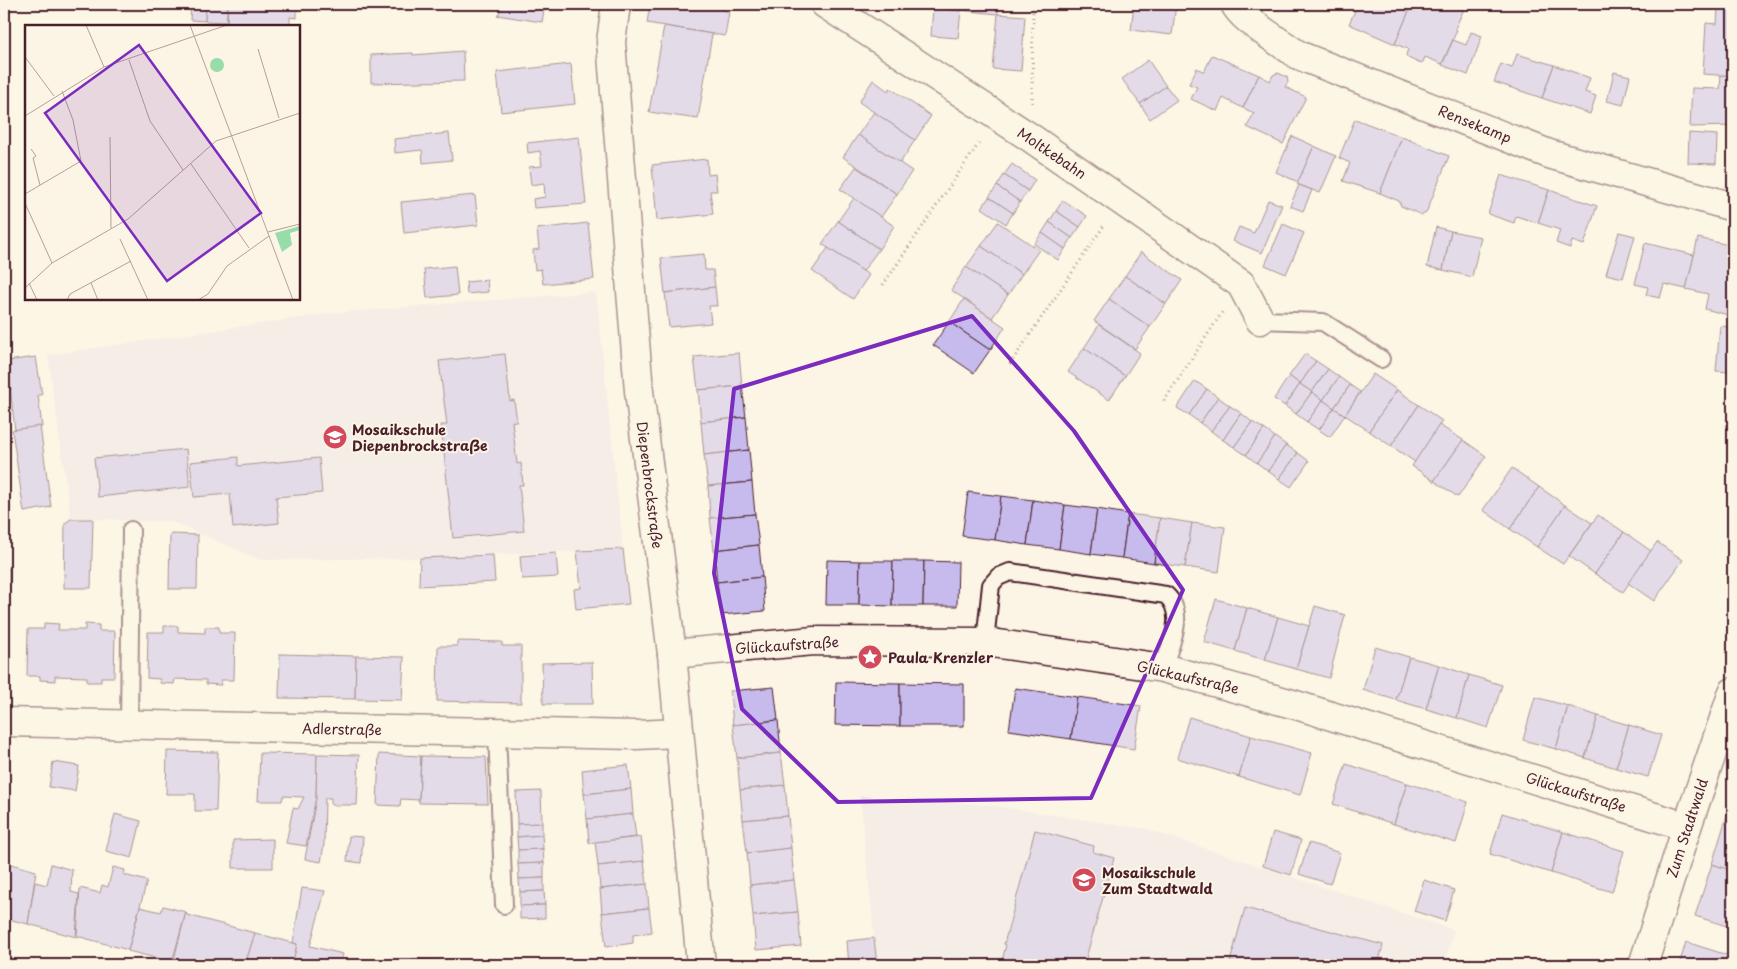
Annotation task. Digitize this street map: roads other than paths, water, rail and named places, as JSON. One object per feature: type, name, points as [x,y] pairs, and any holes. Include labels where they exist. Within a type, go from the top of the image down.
[{"type":"street","name":"Diepenbrockstraße","points":[[616,4],[611,42],[639,391],[672,654],[702,965]]},
{"type":"street","name":"Moltkebahn","points":[[825,4],[1031,138],[1241,284],[1260,320]]},
{"type":"street","name":"Rensekamp","points":[[1234,4],[1237,9],[1262,29],[1298,55],[1549,154],[1733,207]]},
{"type":"street","name":"Glückaufstraße","points":[[672,654],[814,641],[985,642],[1163,668],[1296,705],[1687,827]]},
{"type":"street","name":"Zum Stadtwald","points":[[1642,965],[1733,692]]},
{"type":"street","name":"Adlerstraße","points":[[4,722],[636,735],[679,733]]},
{"type":"lane","points":[[1260,320],[1322,322],[1381,359]]},
{"type":"lane","points":[[129,725],[131,530]]},
{"type":"lane","points":[[985,642],[991,585],[998,577],[1010,572],[1166,595],[1172,601],[1176,610],[1177,622],[1163,668]]},
{"type":"lane","points":[[497,732],[504,905]]},
{"type":"place","name":"Mosaikschule Diepenbrockstraße","points":[[335,437]]},
{"type":"place","name":"Paula Krenzler","points":[[870,657]]},
{"type":"place","name":"Mosaikschule Zum Stadtwald","points":[[1084,880]]}]
